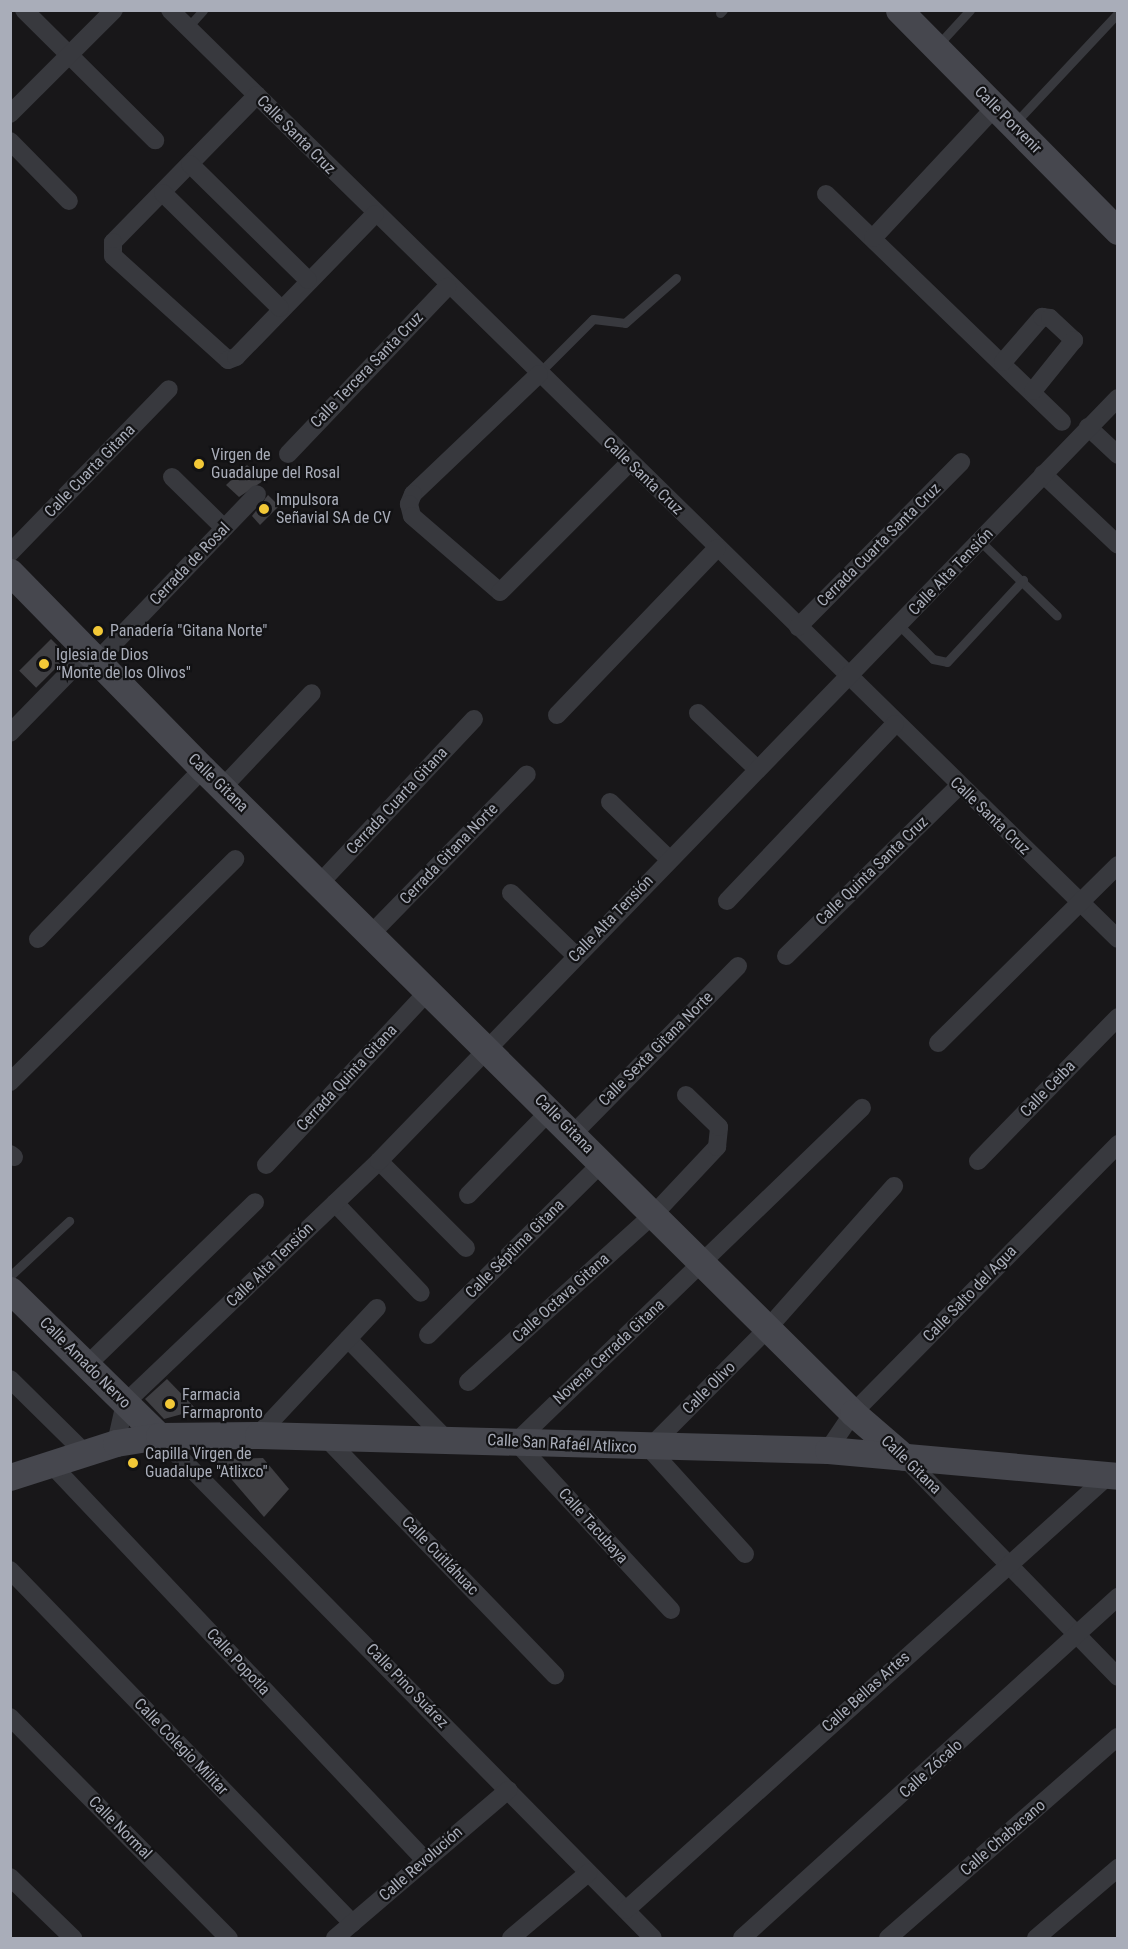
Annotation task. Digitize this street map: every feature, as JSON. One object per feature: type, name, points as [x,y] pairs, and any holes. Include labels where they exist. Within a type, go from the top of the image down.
[{"type":"street","points":[[24,10],[155,140]]},
{"type":"street","points":[[10,114],[114,10]]},
{"type":"street","name":"Calle Santa Cruz","points":[[170,10],[447,287],[1118,939]]},
{"type":"street","name":"Calle Porvenir","points":[[899,10],[1118,231]]},
{"type":"street","points":[[257,95],[113,242],[111,249],[211,349],[228,360],[236,357],[280,308],[375,214]]},
{"type":"street","points":[[873,238],[1004,116]]},
{"type":"street","points":[[10,141],[69,201]]},
{"type":"street","points":[[190,164],[308,280]]},
{"type":"street","points":[[163,193],[280,308]]},
{"type":"street","points":[[826,194],[1003,362],[1062,422]]},
{"type":"street","name":"Calle Tercera Santa Cruz","points":[[288,454],[447,287]]},
{"type":"street","points":[[1003,362],[1042,317],[1050,318],[1074,340],[1070,351],[1033,391]]},
{"type":"street","points":[[539,374],[413,494],[409,504],[412,516],[500,592],[629,463]]},
{"type":"street","name":"Calle Cuarta Gitana","points":[[10,553],[169,389]]},
{"type":"street","name":"Calle Alta Tensión","points":[[125,1403],[379,1161],[490,1048],[756,768],[899,625],[1118,398]]},
{"type":"street","points":[[1088,427],[1118,455]]},
{"type":"street","name":"Cerrada Cuarta Santa Cruz","points":[[798,627],[961,462]]},
{"type":"street","points":[[1043,474],[1118,545]]},
{"type":"street","points":[[172,477],[224,528]]},
{"type":"street","name":"Cerrada de Rosal","points":[[10,733],[93,656],[257,494]]},
{"type":"street","points":[[557,715],[717,548]]},
{"type":"street","name":"Calle Gitana","points":[[10,572],[203,769],[490,1048],[550,1111],[655,1213],[853,1413],[904,1457],[1009,1562],[1077,1637],[1118,1677]]},
{"type":"street","points":[[223,787],[312,693]]},
{"type":"street","points":[[698,713],[756,768]]},
{"type":"street","name":"Cerrada Cuarta Gitana","points":[[320,883],[474,719]]},
{"type":"street","points":[[727,901],[895,724]]},
{"type":"street","points":[[38,939],[203,769]]},
{"type":"street","name":"Cerrada Gitana Norte","points":[[371,934],[527,774]]},
{"type":"street","name":"Calle Quinta Santa Cruz","points":[[786,956],[959,786]]},
{"type":"street","points":[[610,802],[669,860]]},
{"type":"street","points":[[10,1082],[234,859]]},
{"type":"street","points":[[938,1043],[1118,865]]},
{"type":"street","points":[[511,893],[576,956]]},
{"type":"street","name":"Calle Sexta Gitana Norte","points":[[573,1133],[738,966]]},
{"type":"street","name":"Cerrada Quinta Gitana","points":[[266,1165],[429,991]]},
{"type":"street","name":"Calle Ceiba","points":[[978,1161],[1118,1017]]},
{"type":"street","name":"Calle Octava Gitana","points":[[468,1382],[655,1213],[721,1138],[718,1127],[686,1095]]},
{"type":"street","name":"Novena Cerrada Gitana","points":[[516,1442],[704,1264],[862,1108]]},
{"type":"street","points":[[468,1195],[550,1111]]},
{"type":"street","name":"Calle Salto del Agua","points":[[828,1450],[853,1413],[1118,1144]]},
{"type":"street","points":[[379,1161],[466,1248]]},
{"type":"street","name":"Calle Séptima Gitana","points":[[428,1335],[602,1163]]},
{"type":"street","name":"Calle Olivo","points":[[649,1448],[768,1328],[894,1186]]},
{"type":"street","points":[[87,1365],[255,1202]]},
{"type":"street","points":[[335,1203],[421,1293]]},
{"type":"street","name":"Calle Amado Nervo","points":[[10,1290],[159,1436]]},
{"type":"street","points":[[258,1435],[377,1308]]},
{"type":"street","points":[[348,1339],[446,1439]]},
{"type":"street","points":[[10,1379],[86,1454]]},
{"type":"street","points":[[116,1443],[125,1403]]},
{"type":"street","name":"Calle San Rafaél Atlixco","points":[[10,1478],[116,1443],[159,1436],[258,1435],[446,1439],[649,1448],[828,1450],[1113,1476]]},
{"type":"street","name":"Calle Pino Suárez","points":[[159,1436],[653,1938]]},
{"type":"street","name":"Calle Cuitláhuac","points":[[326,1438],[555,1675]]},
{"type":"street","name":"Calle Tacubaya","points":[[516,1442],[671,1610]]},
{"type":"street","points":[[649,1448],[745,1554]]},
{"type":"street","name":"Calle Popotla","points":[[51,1464],[425,1860]]},
{"type":"street","name":"Calle Bellas Artes","points":[[626,1910],[1009,1562],[1113,1476]]},
{"type":"street","name":"Calle Colegio Militar","points":[[10,1570],[352,1923]]},
{"type":"street","name":"Calle Zócalo","points":[[742,1938],[1077,1637],[1118,1597]]},
{"type":"street","name":"Calle Normal","points":[[10,1717],[229,1938]]},
{"type":"street","name":"Calle Chabacano","points":[[888,1938],[1118,1737]]},
{"type":"street","name":"Calle Revolución","points":[[335,1938],[508,1790]]},
{"type":"street","points":[[1036,1938],[1118,1868]]},
{"type":"street","points":[[511,1938],[588,1873]]},
{"type":"street","points":[[10,1876],[73,1938]]},
{"type":"lane","points":[[187,28],[203,10]]},
{"type":"lane","points":[[936,48],[970,10]]},
{"type":"lane","points":[[1004,116],[1118,13]]},
{"type":"lane","points":[[539,374],[593,319],[625,323],[676,278]]},
{"type":"lane","points":[[980,541],[1023,580],[1057,616]]},
{"type":"lane","points":[[899,625],[933,659],[947,662],[1023,580]]},
{"type":"lane","points":[[10,1276],[69,1221]]},
{"type":"building","points":[[247,465],[263,481],[239,497],[226,485]]},
{"type":"building","name":"Impulsora Señavial SA de CV","points":[[268,495],[279,506],[260,525],[252,516]]},
{"type":"building","name":"Iglesia de Dios \"Monte de los Olivos\"","points":[[51,639],[68,656],[36,688],[19,671]]},
{"type":"building","name":"Farmacia Farmapronto","points":[[167,1379],[197,1410],[164,1419],[145,1399]]},
{"type":"building","points":[[263,1458],[289,1489],[264,1517],[214,1459]]},
{"type":"place","name":"Virgen de Guadalupe del Rosal","points":[[199,464]]},
{"type":"place","name":"Impulsora Señavial SA de CV","points":[[264,509]]},
{"type":"place","name":"Panadería \"Gitana Norte\"","points":[[98,631]]},
{"type":"place","name":"Iglesia de Dios \"Monte de los Olivos\"","points":[[44,664]]},
{"type":"place","name":"Farmacia Farmapronto","points":[[170,1404]]},
{"type":"place","name":"Capilla Virgen de Guadalupe \"Atlixco\"","points":[[133,1463]]}]
